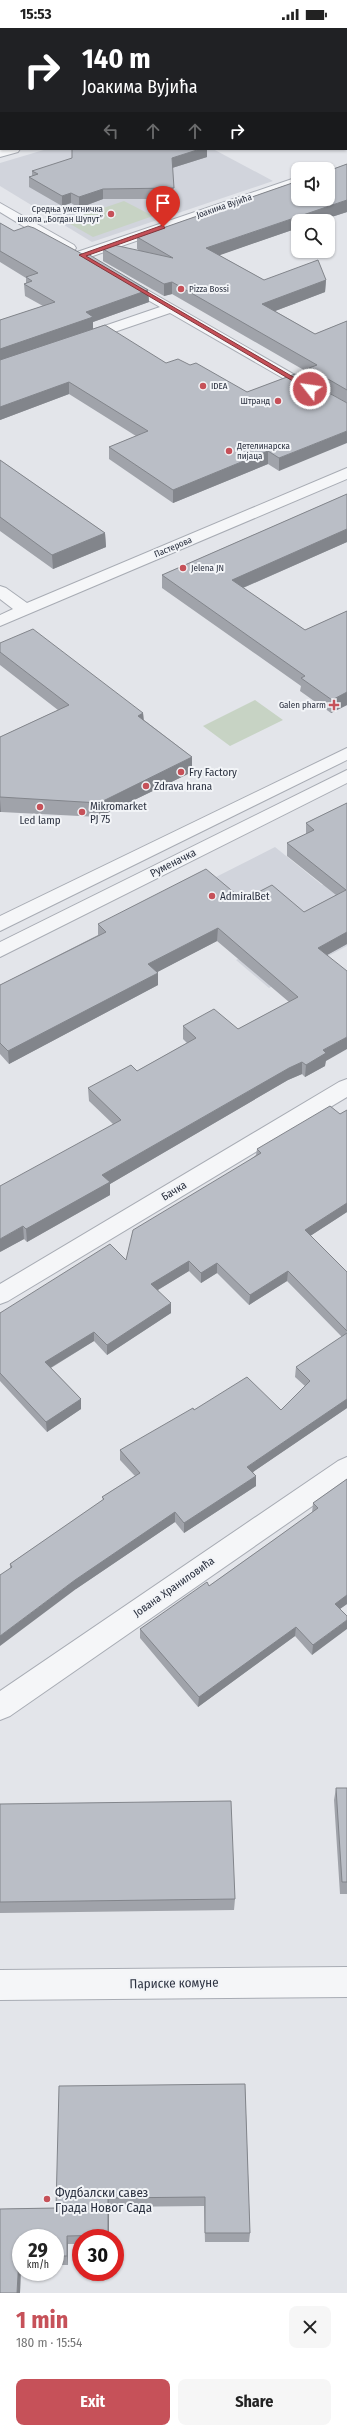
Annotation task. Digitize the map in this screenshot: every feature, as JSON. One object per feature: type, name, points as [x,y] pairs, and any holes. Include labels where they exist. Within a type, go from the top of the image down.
[{"type":"street","points":[[0,154],[11,150]]},
{"type":"street","name":"Јоакима Вујића","points":[[82,255],[291,183]]},
{"type":"street","points":[[0,207],[95,264]]},
{"type":"street","points":[[109,272],[343,405]]},
{"type":"street","points":[[73,342],[171,308]]},
{"type":"street","name":"Пастерова","points":[[0,621],[347,473]]},
{"type":"street","points":[[0,591],[25,610]]},
{"type":"street","name":"Руменачка","points":[[0,924],[347,753]]},
{"type":"street","name":"Руменачка","points":[[0,950],[347,776]]},
{"type":"street","name":"Бачка","points":[[0,1295],[347,1087]]},
{"type":"street","name":"Јована Храниловића","points":[[0,1707],[347,1468]]},
{"type":"street","name":"Париске комуне","points":[[0,1985],[347,1982]]},
{"type":"shaded area","name":"Средња уметничка школа „Богдан Шупут”","points":[[44,150],[215,150],[273,181],[92,242],[0,186],[0,163]]},
{"type":"shaded area","points":[[275,847],[322,885],[347,873],[347,946],[269,988],[236,960],[274,939],[206,882]]},
{"type":"green space","points":[[124,201],[153,216],[93,237],[65,221]]},
{"type":"green space","points":[[255,700],[283,720],[230,746],[203,726]]},
{"type":"building","points":[[72,150],[197,150],[172,158],[174,188],[103,189],[79,197],[71,193],[62,196],[29,177],[38,174],[32,171],[72,158]]},
{"type":"building","points":[[347,164],[347,200],[335,204],[335,168]]},
{"type":"building","points":[[291,183],[291,206],[329,206],[306,214],[291,214],[291,219],[206,248],[264,280],[318,260],[326,280],[262,304],[315,334],[347,321],[347,390],[309,368],[317,365],[172,282],[164,284],[103,249],[114,245],[173,258],[137,237]]},
{"type":"building","points":[[0,223],[14,231],[28,226],[34,228],[84,255],[88,254],[148,290],[86,312],[93,317],[0,349],[0,320],[55,302],[24,284],[32,281],[26,277],[38,273],[0,251]]},
{"type":"building","points":[[105,325],[166,363],[178,359],[190,365],[196,363],[247,392],[295,374],[347,403],[347,431],[279,458],[268,451],[173,490],[109,447],[148,431],[69,382],[0,407],[0,360]]},
{"type":"building","points":[[0,460],[105,533],[52,555],[0,517]]},
{"type":"building","points":[[347,494],[347,529],[232,580],[305,630],[347,611],[347,692],[332,700],[301,678],[305,676],[162,575]]},
{"type":"building","points":[[33,629],[143,713],[138,716],[192,757],[99,803],[0,797],[0,737],[69,705],[0,652],[0,643]]},
{"type":"building","points":[[347,803],[347,932],[318,948],[347,971],[347,1037],[323,1050],[326,1053],[306,1065],[302,1062],[289,1068],[102,1175],[110,1182],[26,1229],[23,1226],[0,1239],[0,1186],[121,1120],[88,1088],[131,1065],[137,1071],[196,1038],[183,1026],[214,1009],[238,1029],[298,997],[218,928],[148,964],[158,973],[8,1051],[0,1043],[0,985],[106,932],[98,924],[206,869],[243,900],[272,885],[304,912],[346,890],[287,843],[314,830],[306,823]]},
{"type":"building","points":[[330,1106],[340,1114],[347,1110],[347,1203],[305,1230],[347,1272],[347,1331],[288,1271],[250,1295],[217,1263],[201,1273],[189,1261],[151,1284],[171,1303],[107,1345],[94,1332],[45,1362],[81,1399],[46,1422],[0,1373],[0,1313],[110,1244],[126,1260],[133,1230],[261,1153],[257,1149]]},
{"type":"building","points":[[347,1333],[347,1399],[247,1467],[256,1476],[184,1523],[175,1512],[75,1580],[0,1636],[0,1575],[12,1567],[10,1564],[104,1499],[102,1497],[140,1473],[120,1450],[193,1408],[194,1410],[247,1377],[281,1410],[310,1381],[296,1367]]},
{"type":"building","points":[[347,1479],[347,1595],[335,1604],[347,1616],[347,1620],[313,1645],[296,1627],[199,1697],[140,1629],[207,1582],[209,1586],[318,1508],[313,1503]]},
{"type":"building","points":[[336,1788],[347,1788],[347,1882],[342,1882]]},
{"type":"building","points":[[231,1801],[235,1899],[0,1902],[0,1804]]},
{"type":"building","points":[[245,2084],[250,2233],[205,2233],[205,2197],[108,2198],[108,2229],[72,2229],[72,2236],[67,2236],[67,2256],[64,2256],[64,2229],[12,2229],[12,2281],[18,2281],[17,2293],[0,2293],[0,2209],[56,2208],[59,2086]]},
{"type":"place","name":"Средња уметничка школа „Богдан Шупут”","points":[[111,214]]},
{"type":"place","name":"Pizza Bossi","points":[[181,289]]},
{"type":"place","name":"IDEA","points":[[203,386]]},
{"type":"place","name":"Штранд","points":[[278,401]]},
{"type":"place","name":"Детелинарска пијаца","points":[[229,451]]},
{"type":"place","name":"Jelena JN","points":[[183,568]]},
{"type":"place","name":"Galen pharm","points":[[334,705]]},
{"type":"place","name":"Fry Factory","points":[[181,772]]},
{"type":"place","name":"Zdrava hrana","points":[[146,786]]},
{"type":"place","name":"Led lamp","points":[[40,807]]},
{"type":"place","name":"Mikromarket PJ 75","points":[[82,812]]},
{"type":"place","name":"AdmiralBet","points":[[212,896]]},
{"type":"place","name":"Фудбалски савез Града Новог Сада","points":[[47,2199]]},
{"type":"route","points":[[163,227],[82,255],[310,389]]}]
